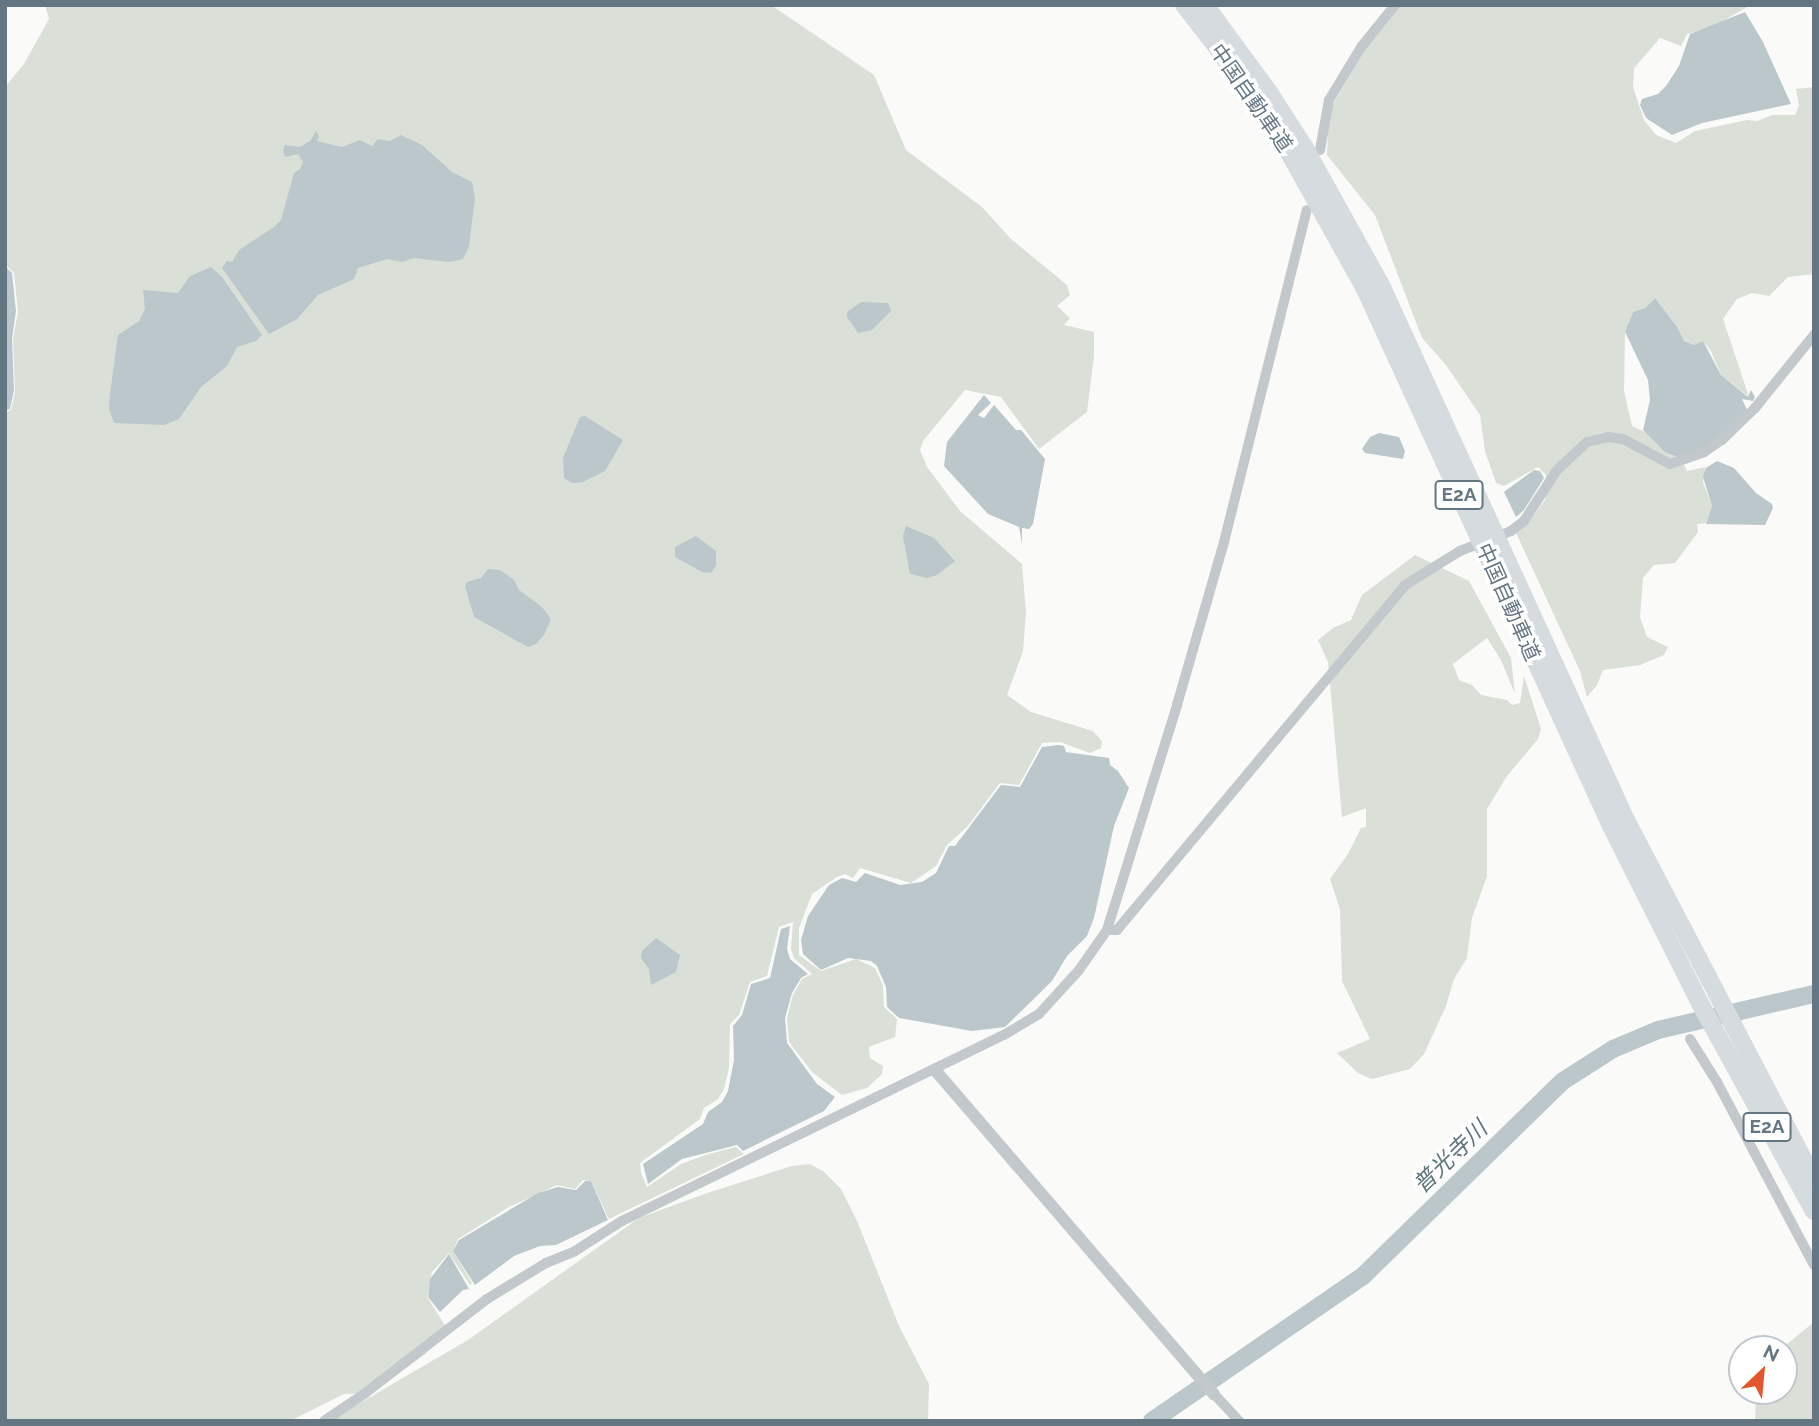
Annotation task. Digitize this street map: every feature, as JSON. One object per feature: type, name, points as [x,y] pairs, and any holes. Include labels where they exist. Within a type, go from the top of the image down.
[{"type":"highway","name":"中国自動車道","points":[[1184,5],[1291,156],[1365,289],[1573,746],[1710,1002],[1814,1211]]},
{"type":"highway","name":"中国自動車道","points":[[1205,5],[1262,81],[1305,148],[1381,285],[1710,1002]]},
{"type":"highway","name":"中国自動車道","points":[[1730,1041],[1814,1179]]},
{"type":"street","points":[[1320,150],[1329,100],[1362,46],[1395,5]]},
{"type":"street","points":[[324,1421],[374,1387],[487,1299],[546,1263],[575,1251],[622,1221],[935,1070],[1039,1014],[1079,970],[1107,930],[1177,705],[1224,542],[1307,210]]},
{"type":"street","points":[[1107,930],[1117,930],[1405,585],[1466,549],[1511,531],[1524,521],[1557,470],[1587,442],[1608,437],[1623,439],[1670,464],[1713,446],[1755,408],[1814,335]]},
{"type":"street","points":[[1690,1039],[1717,1082],[1814,1265]]},
{"type":"street","points":[[935,1070],[1239,1421]]},
{"type":"shaded area","points":[[45,5],[771,5],[874,75],[906,150],[982,207],[1011,239],[1067,285],[1070,295],[1057,306],[1070,318],[1064,325],[1094,332],[1087,412],[1039,449],[1001,397],[965,390],[923,441],[920,450],[927,467],[960,511],[1022,564],[1026,613],[1023,651],[1007,695],[1031,712],[1093,731],[1102,741],[1101,748],[1090,753],[1060,742],[1042,743],[1019,785],[1000,783],[968,826],[947,845],[936,866],[911,883],[860,868],[853,878],[845,874],[837,877],[812,894],[799,928],[799,955],[821,971],[856,959],[875,968],[883,985],[884,1007],[897,1019],[895,1037],[869,1047],[870,1058],[883,1066],[882,1074],[867,1088],[842,1095],[812,1072],[789,1042],[787,1018],[793,995],[802,979],[812,974],[794,958],[791,949],[793,922],[779,927],[767,976],[750,982],[739,1015],[730,1024],[729,1068],[724,1089],[718,1099],[704,1108],[700,1119],[640,1163],[641,1173],[647,1187],[681,1164],[705,1155],[736,1147],[744,1154],[609,1219],[591,1181],[583,1180],[575,1189],[557,1185],[509,1207],[458,1239],[453,1251],[472,1283],[470,1285],[449,1253],[432,1272],[427,1297],[448,1330],[425,1354],[372,1393],[344,1394],[290,1421],[5,1421],[5,413],[11,410],[15,391],[13,339],[18,312],[14,273],[5,264],[5,87],[24,64],[49,19]]},
{"type":"shaded area","points":[[1401,5],[1751,5],[1714,26],[1687,34],[1681,46],[1660,38],[1634,68],[1633,87],[1644,120],[1656,135],[1676,143],[1695,131],[1747,120],[1757,121],[1772,115],[1795,115],[1799,106],[1796,89],[1814,87],[1814,274],[1788,277],[1769,296],[1752,293],[1737,299],[1723,319],[1749,397],[1721,375],[1711,351],[1703,341],[1694,345],[1684,341],[1678,328],[1655,298],[1645,308],[1633,312],[1625,332],[1624,391],[1632,426],[1649,434],[1666,453],[1681,458],[1687,471],[1706,467],[1703,482],[1712,506],[1706,523],[1697,524],[1698,532],[1675,563],[1654,565],[1643,578],[1640,617],[1647,637],[1668,647],[1664,655],[1640,665],[1603,670],[1597,685],[1587,697],[1580,671],[1516,533],[1545,500],[1546,475],[1538,467],[1504,486],[1496,483],[1485,451],[1480,415],[1446,365],[1422,338],[1375,215],[1327,155],[1329,111],[1367,47]]},
{"type":"shaded area","points":[[1745,12],[1763,42],[1791,104],[1702,123],[1672,135],[1646,118],[1640,105],[1642,99],[1658,94],[1666,86],[1679,66],[1690,34]]},
{"type":"shaded area","points":[[316,131],[319,137],[317,141],[342,147],[360,140],[372,146],[378,139],[390,141],[401,135],[422,145],[452,172],[472,182],[475,198],[469,246],[463,259],[449,262],[414,258],[402,262],[387,259],[358,268],[354,279],[318,295],[297,319],[269,334],[222,268],[227,261],[232,262],[239,250],[281,220],[294,173],[300,169],[303,162],[298,154],[285,157],[283,150],[285,145],[300,147],[310,141]]},
{"type":"shaded area","points":[[5,266],[12,273],[16,311],[12,339],[14,390],[10,409],[5,411]]},
{"type":"shaded area","points":[[211,267],[222,277],[262,335],[256,341],[237,347],[227,366],[201,387],[179,419],[164,425],[114,423],[109,409],[118,335],[139,321],[145,309],[143,290],[178,293],[190,276]]},
{"type":"shaded area","points":[[1655,298],[1678,328],[1684,341],[1694,345],[1703,341],[1721,375],[1748,397],[1751,390],[1755,397],[1753,401],[1742,399],[1747,410],[1734,429],[1696,454],[1681,458],[1666,453],[1643,430],[1650,400],[1648,380],[1625,332],[1633,312],[1645,308]]},
{"type":"shaded area","points":[[861,302],[888,303],[891,311],[872,330],[858,333],[847,317],[847,312]]},
{"type":"shaded area","points":[[984,395],[991,403],[978,415],[984,418],[994,405],[1016,430],[1021,430],[1045,459],[1033,524],[1029,529],[1022,528],[1022,544],[1019,527],[988,514],[944,466],[947,442]]},
{"type":"shaded area","points":[[585,416],[623,440],[605,471],[583,482],[572,483],[564,478],[563,458],[580,417]]},
{"type":"shaded area","points":[[1379,433],[1399,437],[1405,451],[1403,459],[1365,453],[1362,449],[1370,437]]},
{"type":"shaded area","points":[[1717,461],[1734,468],[1756,493],[1772,504],[1773,508],[1765,525],[1706,524],[1712,506],[1703,477],[1706,468]]},
{"type":"shaded area","points":[[1534,470],[1540,471],[1544,478],[1524,510],[1516,517],[1504,492]]},
{"type":"shaded area","points":[[906,526],[934,538],[955,561],[937,575],[927,578],[910,574],[903,536]]},
{"type":"shaded area","points":[[696,536],[716,551],[716,565],[711,573],[702,572],[675,557],[675,547]]},
{"type":"shaded area","points":[[1415,555],[1469,581],[1511,658],[1515,694],[1501,660],[1487,638],[1453,664],[1459,680],[1472,685],[1481,695],[1507,700],[1512,705],[1520,703],[1524,676],[1541,729],[1538,739],[1507,776],[1487,809],[1487,876],[1472,918],[1467,958],[1454,979],[1446,1006],[1424,1054],[1410,1069],[1372,1079],[1358,1073],[1337,1053],[1370,1039],[1342,981],[1340,909],[1330,879],[1348,854],[1361,828],[1366,827],[1366,808],[1342,817],[1328,662],[1318,640],[1333,628],[1351,620],[1362,595]]},
{"type":"shaded area","points":[[488,569],[500,570],[514,580],[519,590],[542,607],[551,619],[544,635],[536,644],[528,647],[474,617],[465,586],[467,582],[481,578]]},
{"type":"shaded area","points":[[1064,746],[1066,752],[1109,758],[1110,765],[1118,771],[1129,788],[1114,826],[1094,918],[1087,936],[1067,956],[1052,981],[1005,1027],[972,1031],[899,1018],[887,1007],[886,987],[877,966],[871,961],[848,958],[821,970],[803,954],[801,940],[808,916],[829,885],[842,878],[856,882],[865,873],[900,885],[922,882],[936,873],[949,846],[955,846],[1001,785],[1020,787],[1042,747]]},
{"type":"shaded area","points":[[790,926],[787,949],[790,959],[808,974],[801,978],[792,993],[785,1018],[787,1043],[817,1084],[835,1097],[824,1111],[743,1151],[737,1145],[682,1159],[648,1184],[643,1164],[703,1124],[708,1112],[722,1102],[728,1091],[734,1060],[733,1026],[742,1015],[751,984],[770,978],[781,929]]},
{"type":"shaded area","points":[[656,938],[680,955],[676,972],[651,985],[649,969],[641,958],[642,951]]},
{"type":"shaded area","points":[[810,1164],[823,1171],[841,1189],[857,1221],[899,1326],[929,1384],[928,1421],[319,1421],[353,1407],[468,1340],[639,1218],[792,1166]]},
{"type":"shaded area","points":[[585,1181],[591,1181],[608,1220],[556,1245],[540,1246],[514,1256],[475,1285],[453,1251],[459,1240],[538,1193],[558,1187],[576,1190]]},
{"type":"shaded area","points":[[449,1254],[469,1289],[463,1290],[440,1312],[428,1297],[430,1279]]},
{"type":"shaded area","points":[[1814,1322],[1814,1421],[1755,1421],[1756,1405],[1798,1405],[1798,1335]]},
{"type":"waterway","name":"普光寺川","points":[[1152,1421],[1363,1276],[1563,1081],[1613,1049],[1658,1030],[1814,994]]}]
